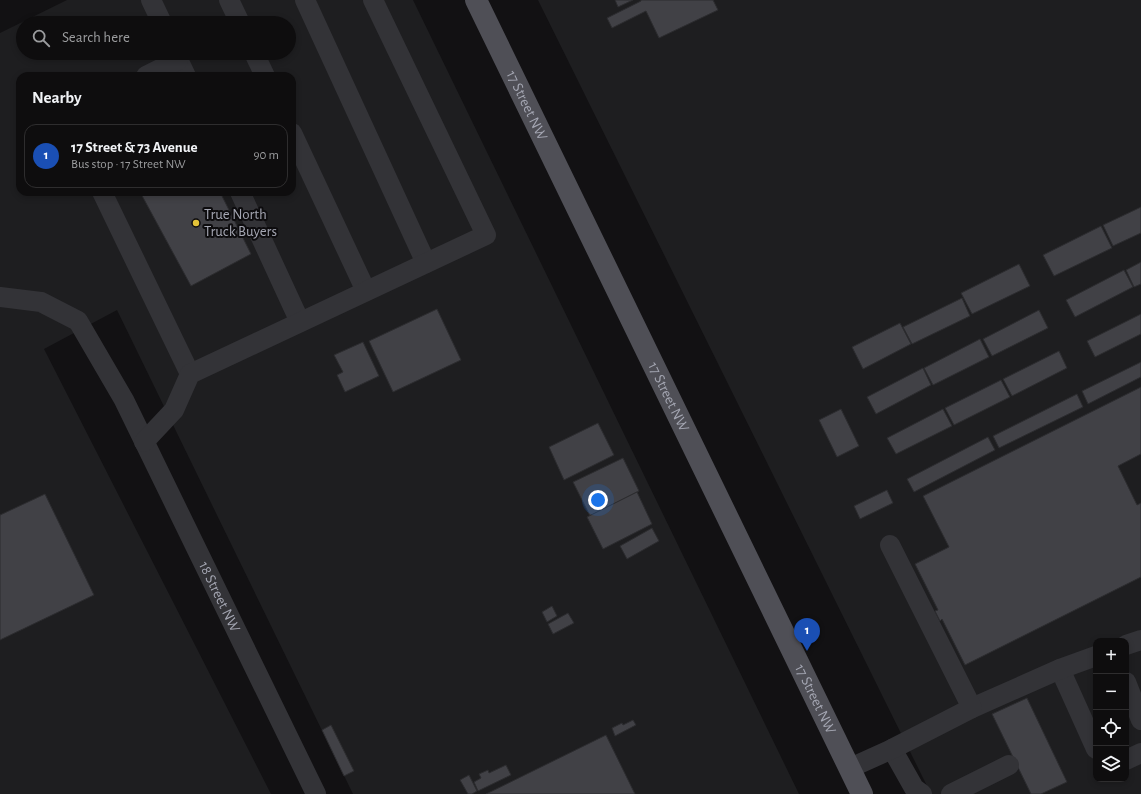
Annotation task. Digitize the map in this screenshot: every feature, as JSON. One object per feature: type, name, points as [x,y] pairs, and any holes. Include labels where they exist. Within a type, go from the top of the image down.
[{"type":"main road","name":"17 Street NW","points":[[476,0],[862,794]]},
{"type":"street","points":[[151,0],[159,16]]},
{"type":"street","points":[[229,0],[237,16]]},
{"type":"street","points":[[305,0],[426,263]]},
{"type":"street","points":[[144,442],[174,410],[190,374],[486,235],[373,0]]},
{"type":"street","points":[[257,60],[263,72]]},
{"type":"street","points":[[156,72],[180,63]]},
{"type":"street","points":[[296,142],[366,291]]},
{"type":"street","points":[[104,196],[190,374]]},
{"type":"street","points":[[242,196],[300,322]]},
{"type":"street","name":"18 Street NW","points":[[0,298],[41,302],[78,321],[124,400],[316,794]]},
{"type":"street","points":[[890,544],[972,708]]},
{"type":"street","points":[[1129,644],[1141,640]]},
{"type":"street","points":[[850,768],[892,749],[972,708],[1060,669],[1093,657]]},
{"type":"street","points":[[1060,669],[1095,746]]},
{"type":"street","points":[[1129,690],[1141,720]]},
{"type":"street","points":[[892,749],[914,788],[922,794]]},
{"type":"street","points":[[1129,759],[1141,753]]},
{"type":"street","points":[[951,794],[1009,764]]},
{"type":"shaded area","points":[[67,0],[413,0],[799,794],[353,794],[117,310],[44,349],[271,794],[0,794],[0,33],[16,25],[16,60],[296,60],[296,16],[35,16]]},
{"type":"shaded area","points":[[538,0],[1141,0],[1141,794],[931,794]]},
{"type":"building","points":[[615,0],[633,0],[618,7]]},
{"type":"building","points":[[641,0],[713,0],[718,10],[659,38],[646,11],[612,28],[607,18]]},
{"type":"building","name":"True North Truck Buyers","points":[[142,196],[222,196],[251,254],[191,286]]},
{"type":"building","points":[[1141,207],[1141,233],[1113,246],[1103,225]]},
{"type":"building","points":[[1101,226],[1112,248],[1054,276],[1043,255]]},
{"type":"building","points":[[1141,262],[1141,284],[1134,287],[1126,270]]},
{"type":"building","points":[[1019,264],[1030,286],[972,314],[961,293]]},
{"type":"building","points":[[1124,270],[1133,287],[1075,317],[1066,300]]},
{"type":"building","points":[[962,298],[970,316],[912,344],[903,327]]},
{"type":"building","points":[[437,309],[461,360],[393,392],[369,341]]},
{"type":"building","points":[[1039,310],[1048,328],[992,356],[983,339]]},
{"type":"building","points":[[1141,314],[1141,334],[1095,357],[1087,341]]},
{"type":"building","points":[[900,323],[911,344],[863,369],[852,347]]},
{"type":"building","points":[[980,339],[989,357],[933,385],[924,368]]},
{"type":"building","points":[[363,342],[379,376],[345,392],[337,375],[343,372],[334,355]]},
{"type":"building","points":[[1059,351],[1067,368],[1012,396],[1003,379]]},
{"type":"building","points":[[1141,362],[1141,377],[1088,404],[1082,391]]},
{"type":"building","points":[[923,368],[931,385],[876,414],[867,397]]},
{"type":"building","points":[[1001,380],[1010,397],[954,425],[945,408]]},
{"type":"building","points":[[1141,387],[1141,454],[1118,466],[1137,505],[1141,503],[1141,577],[965,665],[942,619],[940,621],[935,611],[938,610],[915,564],[949,547],[923,496]]},
{"type":"building","points":[[1077,394],[1083,407],[999,448],[993,436]]},
{"type":"building","points":[[841,409],[859,446],[837,457],[819,420]]},
{"type":"building","points":[[943,409],[952,426],[896,454],[887,438]]},
{"type":"building","points":[[598,423],[614,455],[564,480],[549,447]]},
{"type":"building","points":[[988,437],[995,450],[914,492],[907,479]]},
{"type":"building","points":[[623,458],[639,491],[590,516],[573,482]]},
{"type":"building","points":[[887,490],[893,503],[860,519],[854,506]]},
{"type":"building","points":[[637,492],[652,524],[603,549],[587,517]]},
{"type":"building","points":[[45,494],[94,595],[0,640],[0,515]]},
{"type":"building","points":[[652,528],[659,541],[627,559],[620,546]]},
{"type":"building","points":[[552,606],[557,616],[547,622],[542,612]]},
{"type":"building","points":[[568,613],[574,623],[553,634],[548,624]]},
{"type":"building","points":[[1027,698],[1067,782],[1041,794],[1031,794],[992,714]]},
{"type":"building","points":[[633,720],[636,725],[615,736],[612,728]]},
{"type":"building","points":[[331,725],[354,771],[344,776],[322,730]]},
{"type":"building","points":[[606,735],[635,794],[486,794]]},
{"type":"building","points":[[506,765],[511,775],[478,791],[474,782],[481,778],[479,774],[488,770],[489,773]]},
{"type":"building","points":[[469,775],[477,791],[472,794],[468,794],[460,780]]},
{"type":"place","name":"True North Truck Buyers","points":[[196,223]]},
{"type":"place","name":"17 Street & 73 Avenue","points":[[807,651]]}]
